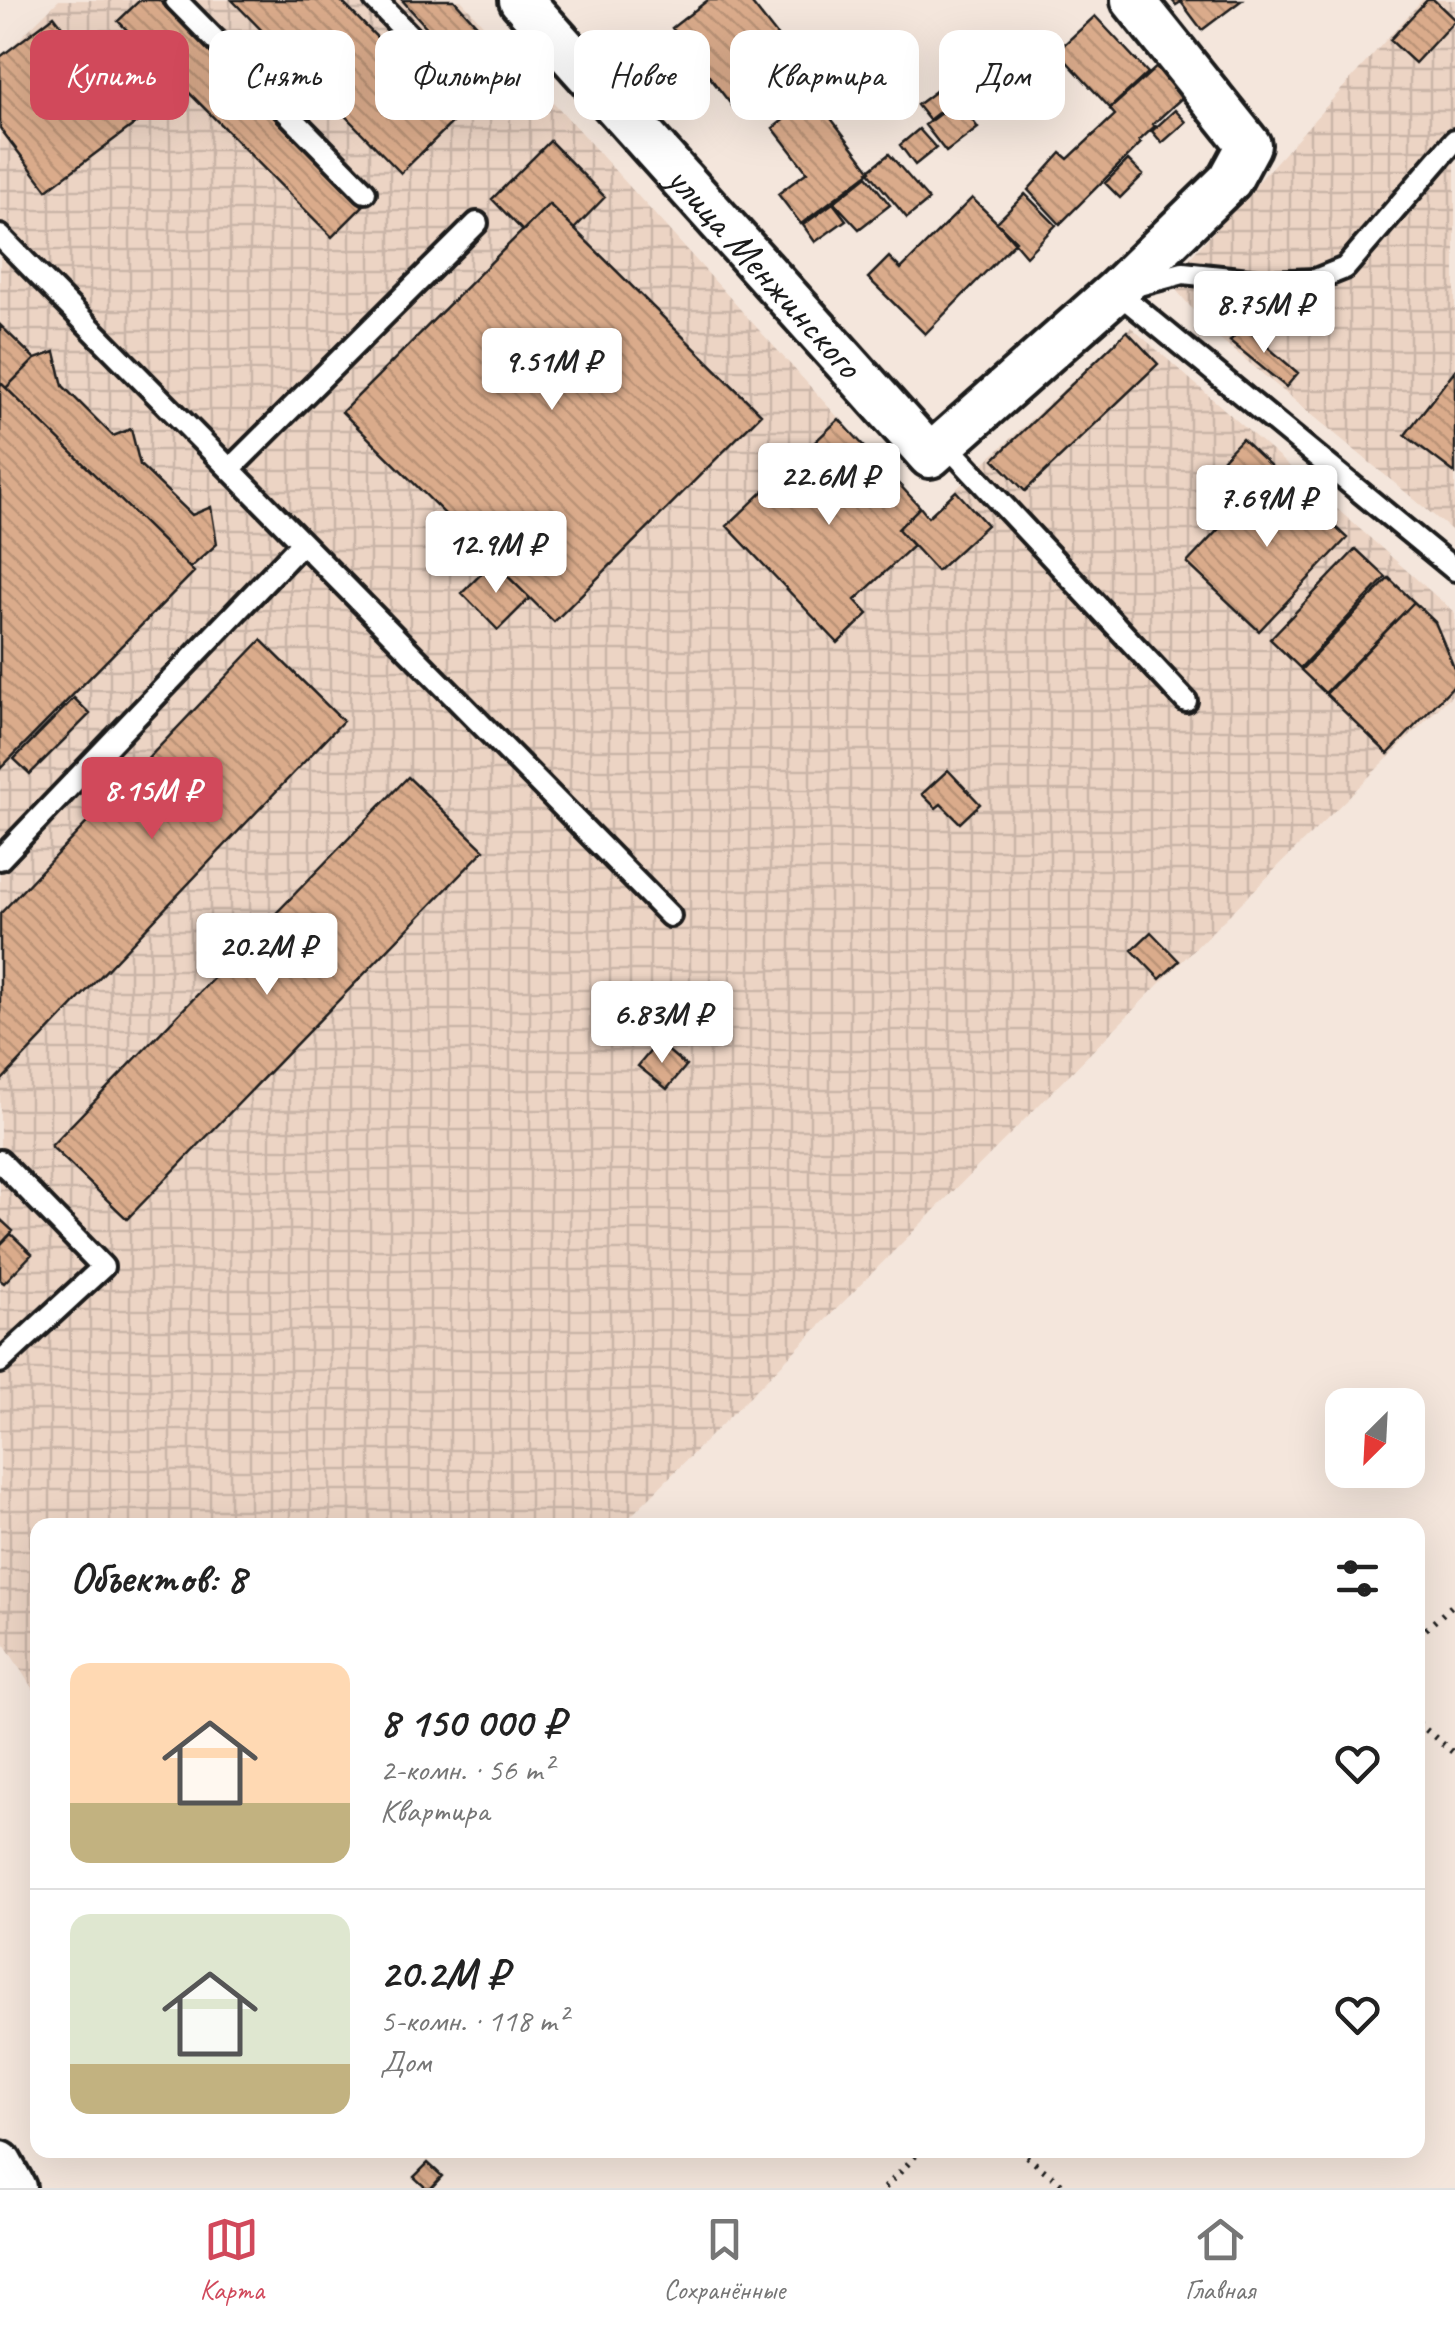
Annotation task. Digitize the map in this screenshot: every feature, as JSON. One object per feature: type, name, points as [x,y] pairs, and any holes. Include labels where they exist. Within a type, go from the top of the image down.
[{"type":"street","name":"улица Менжинского","points":[[521,0],[937,449]]},
{"type":"street","points":[[937,449],[1116,291],[1230,180],[1249,144],[1132,0]]},
{"type":"street","points":[[0,2163],[14,2188]]},
{"type":"lane","points":[[176,0],[364,192]]},
{"type":"lane","points":[[375,0],[404,30]]},
{"type":"lane","points":[[1116,291],[1184,273],[1268,282],[1315,280],[1345,268],[1455,140]]},
{"type":"lane","points":[[230,469],[477,223]]},
{"type":"lane","points":[[0,236],[670,916]]},
{"type":"lane","points":[[1116,291],[1455,570]]},
{"type":"lane","points":[[937,449],[1186,701]]},
{"type":"lane","points":[[0,859],[302,542]]},
{"type":"lane","points":[[0,1161],[103,1267],[0,1362]]},
{"type":"path","points":[[1425,1630],[1455,1602]]},
{"type":"path","points":[[1425,1729],[1455,1754]]},
{"type":"path","points":[[886,2188],[914,2158]]},
{"type":"path","points":[[1028,2158],[1066,2188]]},
{"type":"shaded area","points":[[59,0],[461,0],[488,30],[375,30],[375,120],[554,120],[554,103],[927,516],[1131,327],[1455,613],[1455,692],[629,1518],[30,1518],[30,1685],[0,1637],[0,58]]},
{"type":"shaded area","points":[[1422,0],[1455,0],[1455,533],[1213,333],[1177,291],[1188,260]]},
{"type":"building","points":[[140,0],[159,0],[189,30],[127,30],[118,21]]},
{"type":"building","points":[[232,0],[340,0],[375,35],[375,120],[455,120],[401,173],[349,120],[355,120],[355,30],[261,30]]},
{"type":"building","points":[[402,0],[454,0],[481,30],[429,30]]},
{"type":"building","points":[[708,0],[749,0],[773,30],[730,30],[730,103],[710,77],[710,30],[672,28]]},
{"type":"building","points":[[1172,0],[1242,0],[1202,30],[1181,2],[1176,5]]},
{"type":"building","points":[[1427,0],[1434,0],[1455,20],[1415,63],[1390,40]]},
{"type":"building","points":[[54,16],[65,30],[36,30]]},
{"type":"building","points":[[1095,16],[1148,73],[1110,108],[1065,60],[1065,44]]},
{"type":"building","points":[[189,30],[209,50],[209,113],[189,93]]},
{"type":"building","points":[[30,34],[30,120],[136,123],[47,190],[0,128],[0,57]]},
{"type":"building","points":[[1160,64],[1184,96],[1060,224],[1028,190],[1061,153],[1068,159],[1115,115],[1110,109]]},
{"type":"building","points":[[939,88],[939,112],[929,120],[919,104]]},
{"type":"building","points":[[1175,110],[1186,122],[1162,143],[1152,131]]},
{"type":"building","points":[[939,114],[939,120],[972,120],[978,128],[946,152],[925,125]]},
{"type":"building","points":[[216,120],[278,120],[363,206],[332,237]]},
{"type":"building","points":[[783,120],[832,120],[871,171],[801,224],[778,194],[807,172],[773,128]]},
{"type":"building","points":[[919,129],[936,148],[915,165],[900,145]]},
{"type":"building","points":[[550,141],[605,197],[574,229],[549,204],[523,231],[492,199]]},
{"type":"building","points":[[889,154],[929,200],[907,218],[868,171]]},
{"type":"building","points":[[1128,160],[1143,175],[1120,198],[1105,183]]},
{"type":"building","points":[[867,176],[890,205],[859,229],[834,202]]},
{"type":"building","points":[[1025,194],[1056,225],[1026,256],[997,222]]},
{"type":"building","points":[[972,198],[1016,241],[925,334],[868,278],[889,257],[901,269]]},
{"type":"building","points":[[833,203],[846,220],[815,242],[803,225]]},
{"type":"building","points":[[549,204],[761,414],[554,622],[342,412]]},
{"type":"building","points":[[0,325],[35,359],[6,388],[0,382]]},
{"type":"building","points":[[1243,326],[1298,373],[1286,387],[1230,341]]},
{"type":"building","points":[[1127,331],[1158,364],[1025,491],[994,459]]},
{"type":"building","points":[[55,352],[63,386],[113,436],[131,429],[140,465],[192,515],[211,507],[217,544],[190,568],[6,388],[35,359]]},
{"type":"building","points":[[1455,370],[1455,473],[1405,435]]},
{"type":"building","points":[[0,382],[194,572],[0,769]]},
{"type":"building","points":[[839,419],[920,507],[898,529],[913,546],[855,600],[868,614],[838,643],[727,526]]},
{"type":"building","points":[[1242,439],[1273,468],[1252,490],[1222,460]]},
{"type":"building","points":[[1274,470],[1347,538],[1259,631],[1187,563]]},
{"type":"building","points":[[1234,475],[1252,492],[1235,510],[1216,493]]},
{"type":"building","points":[[956,491],[987,525],[937,571],[898,529],[920,507],[928,517]]},
{"type":"building","points":[[1356,549],[1386,577],[1300,668],[1270,639]]},
{"type":"building","points":[[493,562],[530,598],[498,630],[462,593]]},
{"type":"building","points":[[1389,578],[1414,602],[1325,693],[1301,670]]},
{"type":"building","points":[[1414,602],[1435,622],[1455,670],[1455,684],[1388,754],[1326,694]]},
{"type":"building","points":[[261,640],[343,721],[0,1082],[0,914]]},
{"type":"building","points":[[74,698],[90,714],[30,774],[14,759]]},
{"type":"building","points":[[948,770],[980,804],[960,823],[941,804],[936,808],[922,794]]},
{"type":"building","points":[[408,777],[484,850],[127,1219],[51,1146]]},
{"type":"building","points":[[1151,932],[1179,961],[1160,979],[1132,950]]},
{"type":"building","points":[[658,1042],[686,1066],[667,1089],[638,1066]]},
{"type":"building","points":[[0,1219],[13,1231],[0,1245]]},
{"type":"building","points":[[11,1234],[32,1254],[4,1283],[0,1280],[0,1245]]},
{"type":"building","points":[[428,2163],[442,2176],[431,2188],[414,2177]]}]
